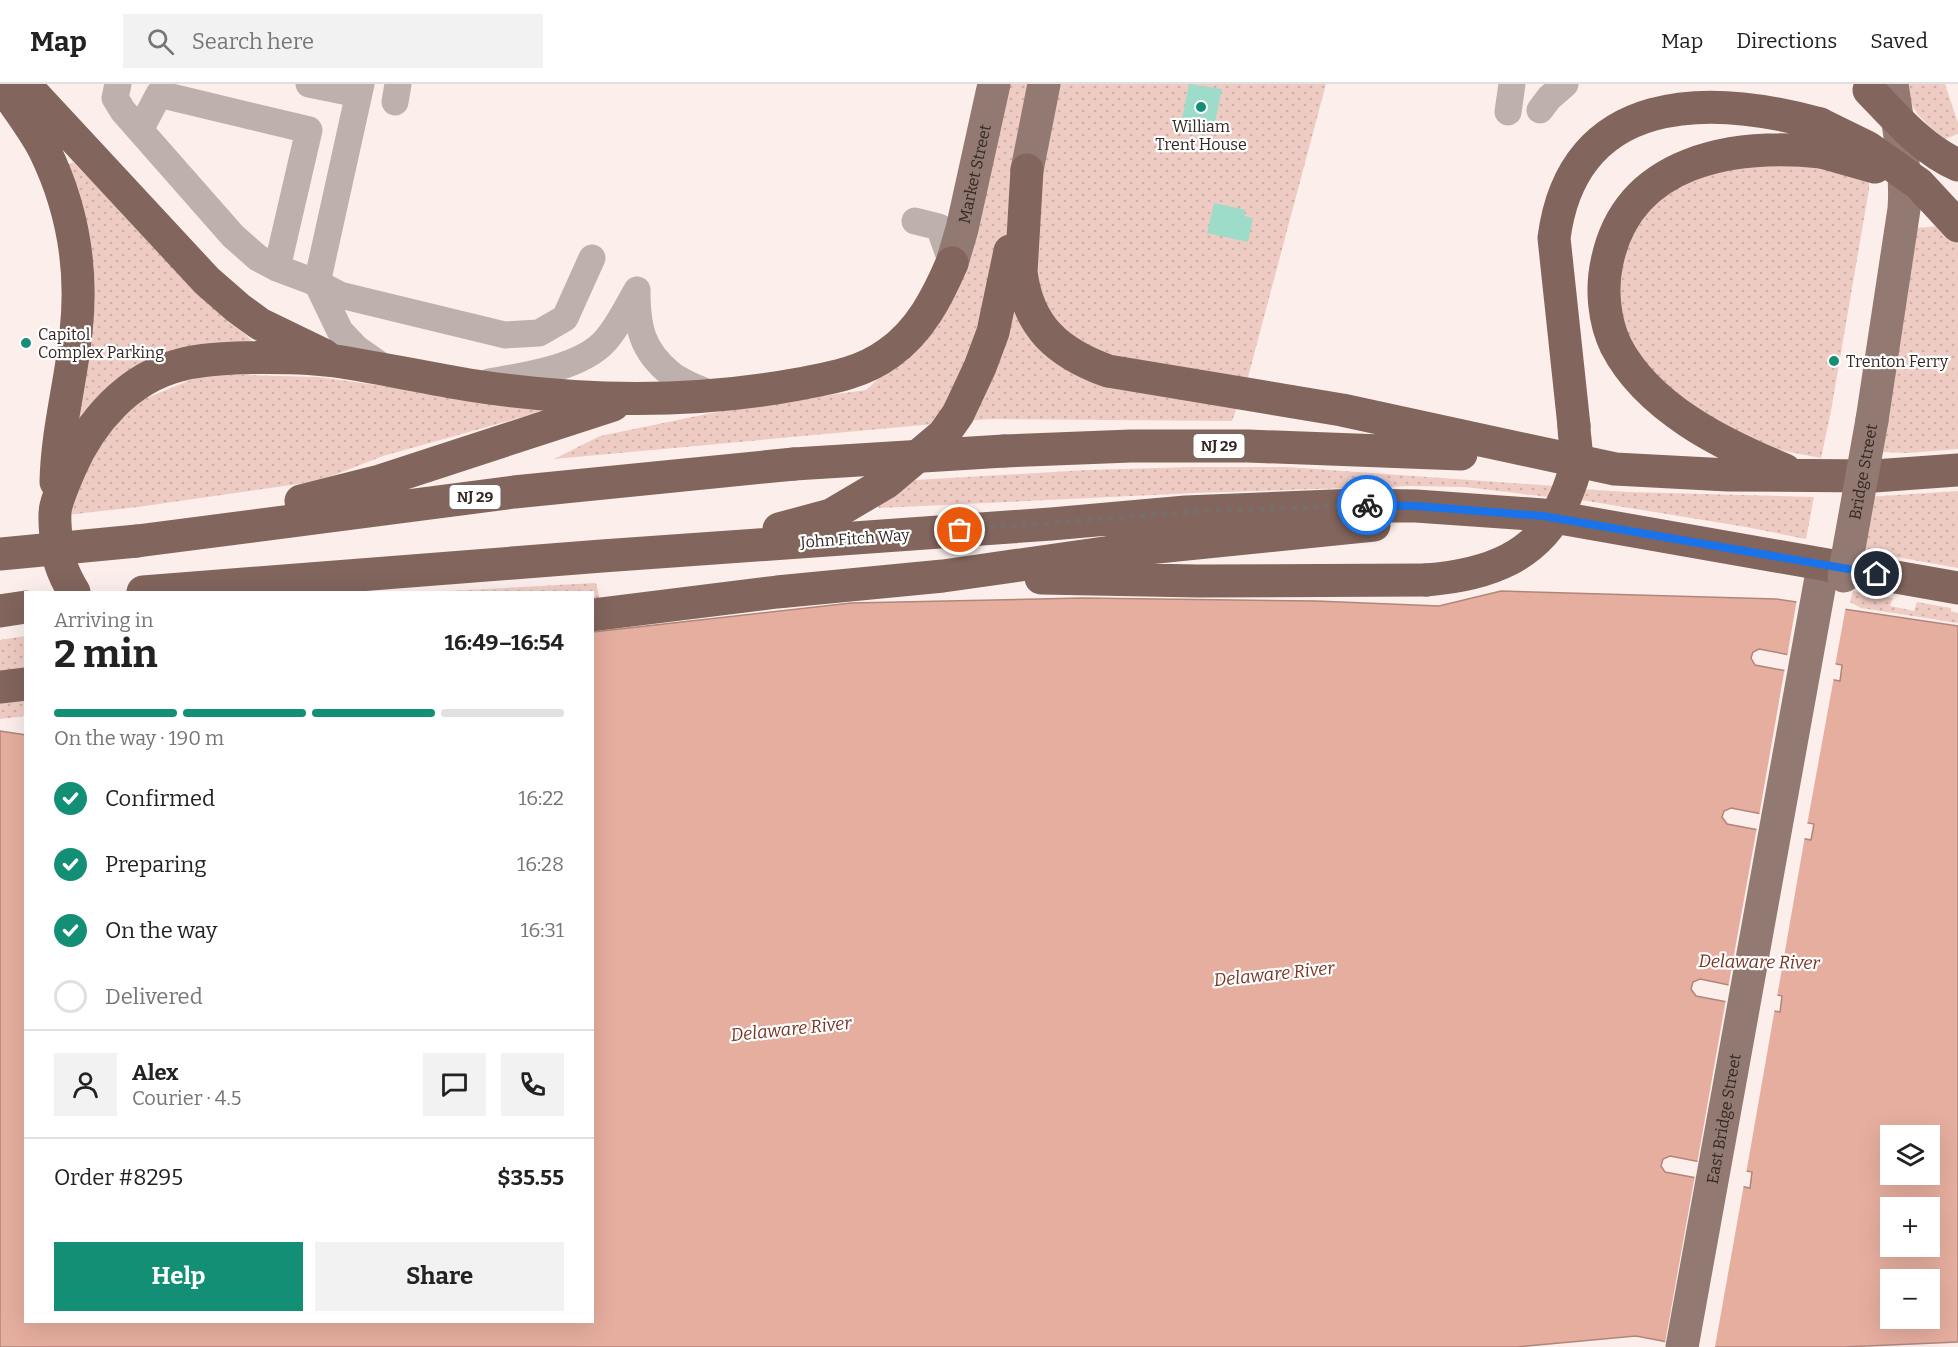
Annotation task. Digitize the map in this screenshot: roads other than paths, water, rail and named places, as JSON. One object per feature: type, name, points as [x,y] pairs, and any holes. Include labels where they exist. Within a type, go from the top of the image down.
[{"type":"highway","points":[[1,84],[43,147],[58,181],[70,219],[77,258],[79,301],[56,454],[55,509],[60,562],[74,591]]},
{"type":"highway","points":[[24,84],[207,281],[260,324],[339,362]]},
{"type":"highway","points":[[1876,86],[1897,119],[1938,154],[1958,165]]},
{"type":"highway","points":[[943,576],[1198,581],[1426,580],[1449,578],[1493,567],[1531,546],[1557,516],[1570,486],[1576,459],[1554,238],[1557,212],[1566,188],[1588,154],[1617,129],[1640,117],[1665,111],[1717,106],[1785,114],[1865,164],[1919,184],[1958,226]]},
{"type":"highway","points":[[1800,476],[1747,455],[1708,435],[1660,399],[1637,376],[1617,346],[1605,309],[1604,279],[1609,250],[1618,227],[1639,197],[1660,180],[1678,169],[1704,159],[1742,152],[1780,149],[1821,138]]},
{"type":"highway","points":[[1027,170],[1021,272],[1023,289],[1030,310],[1041,329],[1055,342],[1089,364],[1108,371],[1342,410],[1594,466]]},
{"type":"highway","points":[[710,549],[831,515],[887,482],[944,434],[970,391],[993,332],[1027,170]]},
{"type":"highway","points":[[55,509],[78,451],[94,425],[122,396],[146,379],[172,368],[205,360],[256,357],[339,362],[472,385],[564,396],[635,398],[760,391],[838,377],[877,361],[905,340],[919,324],[938,295],[952,263]]},
{"type":"highway","points":[[0,533],[147,539],[380,481],[635,398]]},
{"type":"highway","name":"NJ 29","points":[[0,555],[147,539],[514,492],[763,465],[1004,451],[1131,446],[1248,446],[1433,452],[1658,472],[1874,476],[1958,470]]},
{"type":"highway","name":"John Fitch Way","points":[[156,591],[1175,513],[1268,507],[1357,505],[1416,506],[1543,516],[1958,588]]},
{"type":"highway","points":[[594,615],[777,592],[943,576],[1118,551],[1247,536],[1394,523],[1543,516]]},
{"type":"highway","points":[[0,611],[24,607]]},
{"type":"highway","points":[[0,687],[24,684]]},
{"type":"main road","name":"Market Street","points":[[952,263],[962,229],[994,84]]},
{"type":"main road","points":[[1027,170],[1044,84]]},
{"type":"main road","name":"Bridge Street","points":[[1862,418],[1883,229],[1884,196],[1876,86]]},
{"type":"main road","name":"Bridge Street","points":[[1777,892],[1862,418],[1904,209],[1903,156],[1897,119]]},
{"type":"main road","name":"East Bridge Street","points":[[1689,1347],[1777,892]]},
{"type":"lane","points":[[118,84],[115,98],[123,111],[232,236],[258,258],[340,295],[505,335],[539,333],[564,318],[592,258]]},
{"type":"lane","points":[[309,84],[359,89],[317,283],[340,331],[356,348],[390,371]]},
{"type":"lane","points":[[1508,112],[1512,84]]},
{"type":"lane","points":[[1540,110],[1549,98],[1565,84]]},
{"type":"lane","points":[[140,130],[159,94],[309,130],[277,268]]},
{"type":"lane","points":[[915,221],[939,226],[952,263]]},
{"type":"lane","points":[[472,385],[521,377],[576,361],[590,353],[605,341],[637,290],[637,319],[648,349],[672,375],[713,395]]},
{"type":"water","name":"Delaware River","points":[[1501,591],[1776,599],[1958,626],[1958,1342],[1844,1347],[1694,1347],[1636,1336],[1516,1347],[0,1347],[0,731],[24,735],[24,1323],[594,1323],[594,632],[851,603],[1083,598],[1316,601],[1439,606]],"holes":[[[1759,649],[1842,665],[1840,681],[1755,665],[1751,658],[1753,652]],[[1731,808],[1814,824],[1811,840],[1727,824],[1722,817],[1724,811]],[[1700,979],[1782,996],[1780,1012],[1696,996],[1691,989],[1693,982]],[[1670,1156],[1752,1172],[1750,1188],[1665,1172],[1661,1166],[1663,1159]]]},
{"type":"place","name":"William Trent House","points":[[1201,107]]},
{"type":"place","name":"Capitol Complex Parking","points":[[26,343]]},
{"type":"place","name":"Trenton Ferry","points":[[1834,361]]}]
